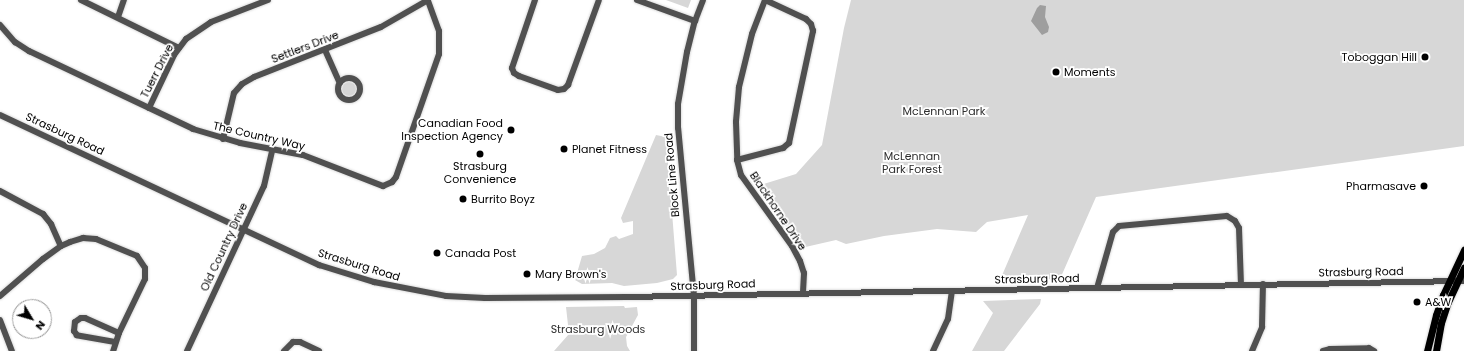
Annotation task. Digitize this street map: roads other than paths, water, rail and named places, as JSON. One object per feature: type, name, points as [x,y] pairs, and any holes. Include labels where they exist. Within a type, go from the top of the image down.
[{"type":"main road","points":[[1427,351],[1436,314],[1464,250]]},
{"type":"main road","points":[[1436,351],[1441,323],[1447,304],[1461,281],[1464,268]]},
{"type":"street","points":[[81,0],[179,48]]},
{"type":"street","points":[[118,17],[124,0]]},
{"type":"street","name":"Tuerr Drive","points":[[149,108],[179,48],[197,30],[212,22],[268,0]]},
{"type":"street","name":"Settlers Drive","points":[[223,139],[234,93],[242,84],[254,77],[381,27],[428,0]]},
{"type":"street","name":"The Country Way","points":[[0,25],[15,42],[29,51],[193,130],[223,139],[303,155],[383,186],[392,182],[396,177],[439,54],[439,31],[428,0]]},
{"type":"street","points":[[535,0],[512,68],[514,73],[519,76],[558,90],[564,89],[568,85],[599,0]]},
{"type":"street","points":[[637,0],[695,21]]},
{"type":"street","name":"Block Line Road","points":[[694,351],[694,296],[678,128],[678,104],[687,52],[695,21],[703,0]]},
{"type":"street","points":[[738,160],[778,149],[789,143],[813,30],[811,24],[806,19],[765,0]]},
{"type":"street","name":"Blackhorne Drive","points":[[765,0],[750,41],[739,87],[736,122],[738,160],[741,175],[792,246],[800,261],[804,273],[803,293]]},
{"type":"street","points":[[325,50],[340,83]]},
{"type":"street","name":"Strasburg Road","points":[[0,114],[243,230],[320,265],[374,282],[446,296],[542,298],[694,296],[1461,281]]},
{"type":"street","name":"Old Country Drive","points":[[187,351],[264,186],[272,150]]},
{"type":"street","points":[[0,191],[43,214],[51,224],[60,246]]},
{"type":"street","points":[[1097,288],[1113,232],[1119,226],[1227,216],[1235,220],[1239,228],[1241,285]]},
{"type":"street","points":[[0,296],[60,246],[84,238],[96,239],[137,256],[142,261],[145,268],[144,279],[115,342],[113,351]]},
{"type":"street","points":[[1252,351],[1262,327],[1263,284]]},
{"type":"street","points":[[933,351],[948,319],[952,291]]},
{"type":"street","points":[[115,342],[77,335],[74,331],[75,322],[85,318],[119,333]]},
{"type":"street","points":[[0,320],[12,351]]},
{"type":"street","points":[[284,351],[294,342],[300,342],[319,351]]},
{"type":"street","points":[[1323,351],[1330,349],[1369,348],[1374,351]]},
{"type":"place","name":"Toboggan Hill","points":[[1425,57]]},
{"type":"place","name":"Moments","points":[[1056,72]]},
{"type":"place","name":"Canadian Food Inspection Agency","points":[[511,130]]},
{"type":"place","name":"Planet Fitness","points":[[564,149]]},
{"type":"place","name":"Strasburg Convenience","points":[[480,154]]},
{"type":"place","name":"Pharmasave","points":[[1424,186]]},
{"type":"place","name":"Burrito Boyz","points":[[463,199]]},
{"type":"place","name":"Canada Post","points":[[437,253]]},
{"type":"place","name":"Mary Brown's","points":[[527,274]]},
{"type":"place","name":"A&W","points":[[1417,302]]},
{"type":"park label","name":"McLennan Park","points":[[944,111]]},
{"type":"park label","name":"McLennan Park Forest","points":[[912,163]]},
{"type":"park label","name":"Strasburg Woods","points":[[598,329]]}]
